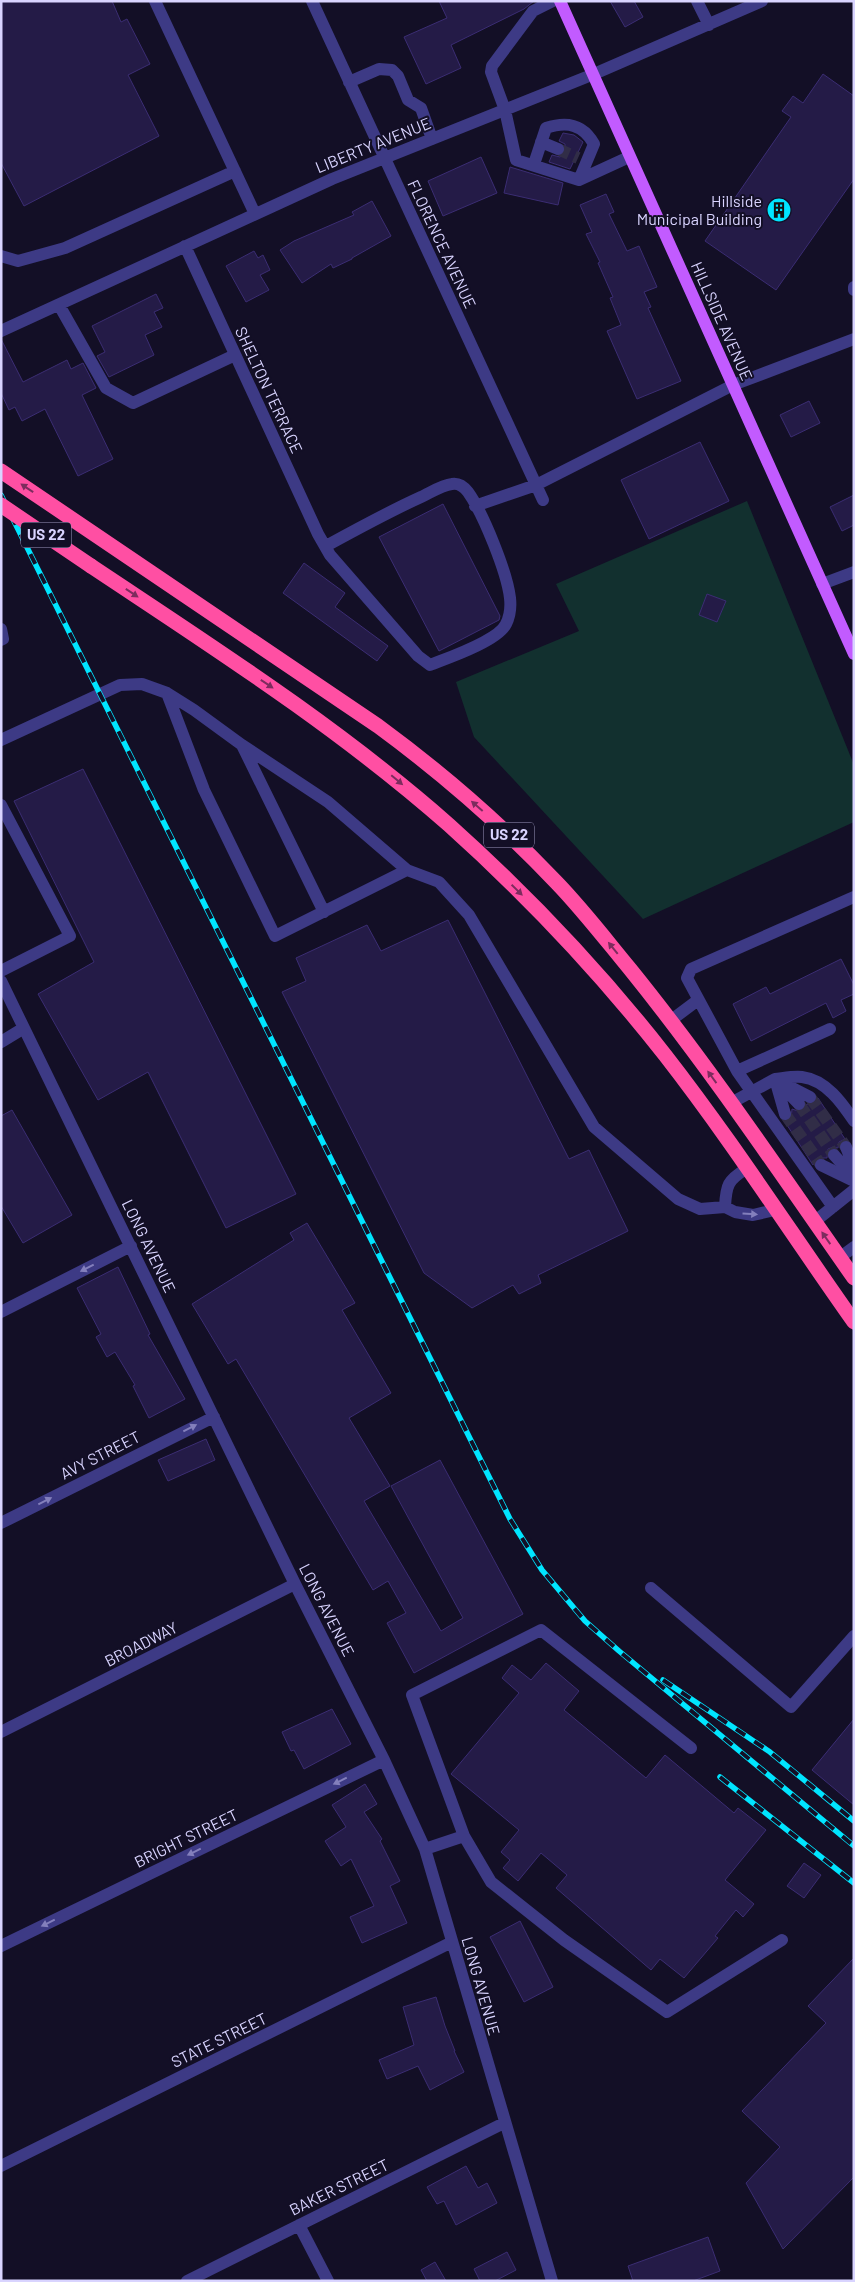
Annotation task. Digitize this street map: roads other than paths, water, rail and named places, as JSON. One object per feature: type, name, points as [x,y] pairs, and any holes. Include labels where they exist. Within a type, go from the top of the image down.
[{"type":"highway","name":"US 22","points":[[1,471],[322,686],[433,768],[485,813],[559,884],[604,937],[731,1103],[854,1278]]},
{"type":"highway","name":"US 22","points":[[1,505],[314,717],[397,780],[463,838],[550,923],[620,1000],[684,1081],[854,1322]]},
{"type":"main road","name":"HILLSIDE AVENUE","points":[[560,1],[854,654]]},
{"type":"street","points":[[155,1],[255,214]]},
{"type":"street","name":"FLORENCE AVENUE","points":[[312,1],[543,500]]},
{"type":"street","points":[[553,1],[533,11],[492,66],[491,72],[505,110],[516,160],[534,164],[579,180],[629,156]]},
{"type":"street","points":[[697,1],[709,25]]},
{"type":"street","name":"LIBERTY AVENUE","points":[[1,331],[332,179],[594,74],[709,25],[755,3]]},
{"type":"street","points":[[349,82],[379,69],[392,70],[398,76],[408,100],[421,108],[432,139]]},
{"type":"street","points":[[534,164],[546,128],[568,123],[582,129],[589,135],[594,144],[583,160],[579,180]]},
{"type":"street","points":[[541,142],[558,149]]},
{"type":"street","points":[[1,256],[18,261],[65,248],[235,170]]},
{"type":"street","name":"SHELTON TERRACE","points":[[185,246],[318,534],[330,555],[418,656],[430,664],[458,655],[499,632],[505,626],[510,614],[510,597],[501,566],[475,506]]},
{"type":"street","points":[[59,305],[106,388],[133,403],[235,355]]},
{"type":"street","points":[[326,546],[377,517],[452,484],[459,484],[468,492],[475,506],[536,485],[733,385],[854,339]]},
{"type":"street","points":[[822,584],[854,572]]},
{"type":"street","points":[[1,629],[3,639],[1,640]]},
{"type":"street","points":[[1,740],[120,685],[142,684],[167,694],[194,710],[242,745],[328,802],[407,870],[439,882],[470,915],[594,1127],[678,1200],[700,1209],[725,1206],[735,1212],[754,1215],[775,1210]]},
{"type":"street","points":[[167,694],[204,790],[275,936],[407,870]]},
{"type":"street","points":[[242,745],[324,912]]},
{"type":"street","points":[[1,805],[70,936],[1,971]]},
{"type":"street","points":[[833,1207],[736,1071],[687,978],[691,969],[854,897]]},
{"type":"street","name":"LONG AVENUE","points":[[1,981],[295,1584],[384,1760],[425,1849],[552,2281]]},
{"type":"street","points":[[670,1021],[698,1000]]},
{"type":"street","points":[[1,1042],[24,1028]]},
{"type":"street","points":[[736,1071],[830,1029]]},
{"type":"street","points":[[731,1103],[775,1079],[802,1077],[822,1084],[846,1108],[854,1121]]},
{"type":"street","points":[[775,1079],[810,1097]]},
{"type":"street","points":[[775,1079],[799,1104]]},
{"type":"street","points":[[775,1079],[785,1114]]},
{"type":"street","points":[[846,1147],[854,1167]]},
{"type":"street","points":[[834,1155],[854,1177]]},
{"type":"street","points":[[821,1165],[854,1181]]},
{"type":"street","points":[[725,1206],[726,1189],[733,1177],[746,1169]]},
{"type":"street","points":[[814,1222],[854,1190]]},
{"type":"street","points":[[1,1312],[130,1246]]},
{"type":"street","points":[[839,1258],[854,1247]]},
{"type":"street","name":"AVY STREET","points":[[1,1523],[214,1417]]},
{"type":"street","name":"BROADWAY","points":[[1,1732],[295,1584]]},
{"type":"street","points":[[651,1588],[791,1707],[854,1636]]},
{"type":"street","points":[[691,1748],[541,1630],[412,1695],[464,1836],[491,1882],[564,1940],[667,2012],[782,1940]]},
{"type":"street","name":"BRIGHT STREET","points":[[1,1946],[384,1760]]},
{"type":"street","points":[[425,1849],[464,1836]]},
{"type":"street","name":"STATE STREET","points":[[1,2166],[452,1942]]},
{"type":"street","name":"BAKER STREET","points":[[187,2281],[504,2123]]},
{"type":"street","points":[[300,2225],[328,2281]]},
{"type":"tunnel","points":[[558,149],[578,158]]},
{"type":"tunnel","points":[[810,1097],[846,1147]]},
{"type":"tunnel","points":[[799,1104],[834,1155]]},
{"type":"tunnel","points":[[785,1114],[821,1165]]},
{"type":"railway","points":[[1,495],[510,1519],[542,1570],[585,1621],[854,1846]]},
{"type":"railway","points":[[663,1680],[770,1752],[854,1821]]},
{"type":"railway","points":[[720,1777],[854,1883]]},
{"type":"place","name":"Hillside Municipal Building","points":[[779,210]]}]
